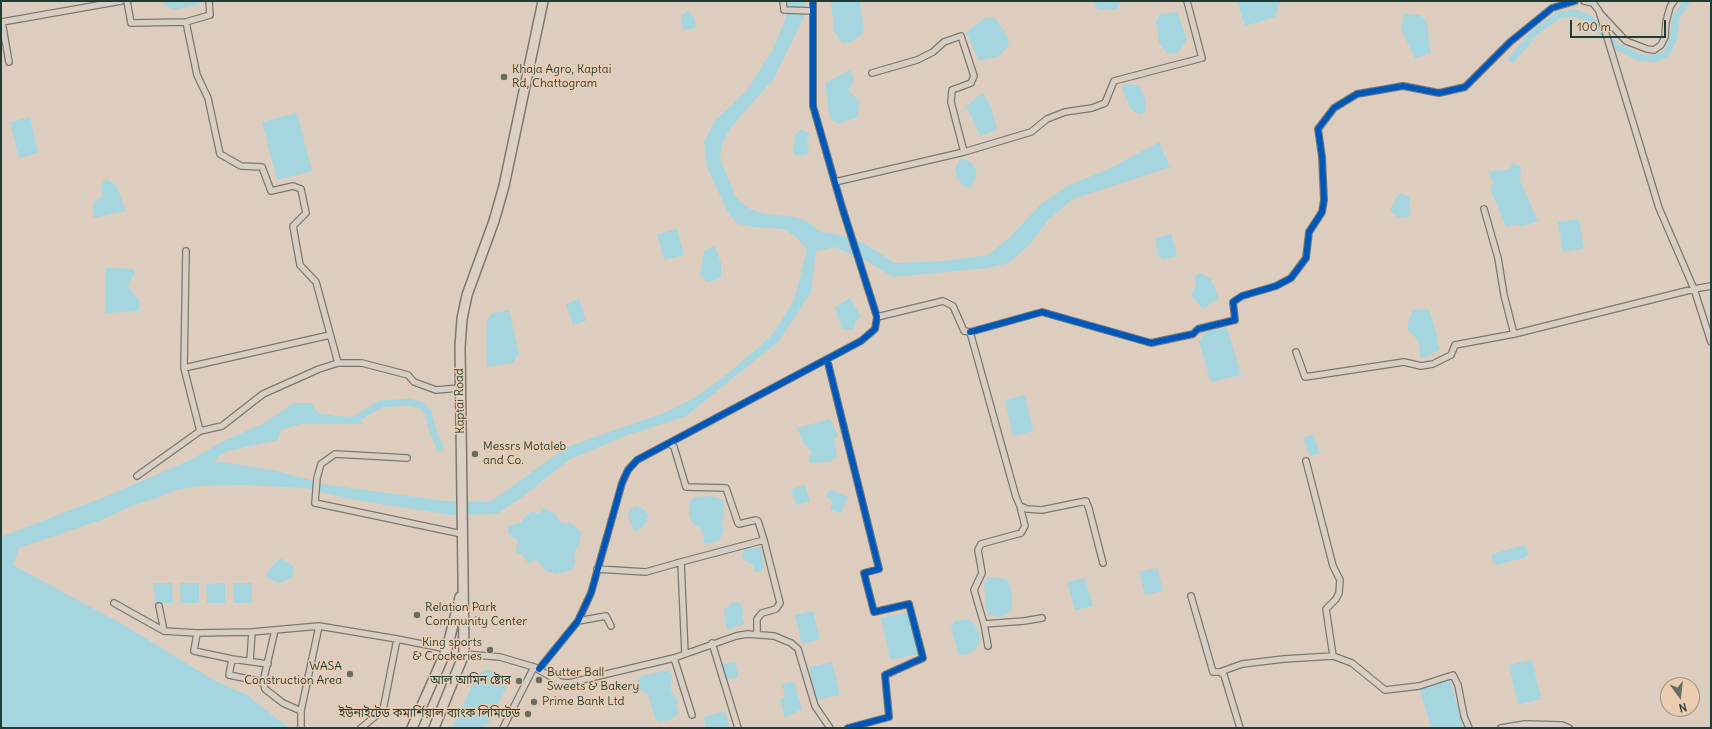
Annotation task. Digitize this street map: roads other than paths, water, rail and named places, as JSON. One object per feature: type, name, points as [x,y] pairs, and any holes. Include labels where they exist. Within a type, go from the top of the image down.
[{"type":"main road","name":"Kaptai Road","points":[[464,654],[460,388],[462,319],[466,295],[494,221],[504,186],[543,1]]},
{"type":"main road","points":[[412,728],[447,649],[463,586]]},
{"type":"main road","points":[[434,728],[464,654]]},
{"type":"street","points":[[9,62],[2,22],[121,1]]},
{"type":"street","points":[[127,1],[131,23],[186,22],[210,15],[209,1]]},
{"type":"street","points":[[783,1],[784,10],[810,11]]},
{"type":"street","points":[[503,728],[537,668],[578,621],[591,593],[622,483],[628,470],[637,460],[670,444],[861,341],[875,330],[877,317],[813,106],[810,11],[813,1]]},
{"type":"street","points":[[835,182],[964,152],[1031,132],[1046,119],[1065,112],[1092,108],[1105,103],[1114,81],[1202,58],[1187,1]]},
{"type":"street","points":[[877,317],[943,300],[953,306],[964,331],[970,332],[1042,312],[1151,343],[1193,334],[1198,329],[1235,320],[1233,302],[1242,296],[1276,286],[1291,278],[1306,258],[1309,232],[1322,212],[1324,200],[1322,157],[1318,129],[1334,108],[1356,94],[1403,86],[1439,93],[1465,87],[1510,42],[1552,8],[1575,1]]},
{"type":"street","points":[[1584,1],[1593,2],[1599,11],[1626,41],[1647,50],[1654,50],[1661,45],[1665,36],[1666,22],[1670,7],[1674,1]]},
{"type":"street","points":[[1599,11],[1659,208],[1694,288],[1711,342]]},
{"type":"street","points":[[186,22],[197,75],[208,98],[220,154],[241,166],[262,167],[271,191],[293,186],[301,189],[306,213],[293,226],[300,265],[316,282],[338,363]]},
{"type":"street","points":[[872,73],[918,60],[933,52],[944,42],[961,36],[974,76],[971,84],[952,90],[951,102],[964,152]]},
{"type":"street","points":[[1484,209],[1498,258],[1504,295],[1514,334]]},
{"type":"street","points":[[186,251],[184,368],[200,431]]},
{"type":"street","points":[[1296,352],[1305,377],[1404,362],[1421,366],[1433,364],[1451,355],[1455,345],[1514,334],[1694,288],[1711,286]]},
{"type":"street","points":[[970,332],[1025,526],[1021,533],[981,544],[978,550],[982,573],[974,590],[984,624],[988,646]]},
{"type":"street","points":[[184,368],[330,335]]},
{"type":"street","points":[[827,359],[879,569],[864,572],[874,612],[909,604],[922,658],[885,675],[889,717],[848,728]]},
{"type":"street","points":[[137,476],[200,431],[222,426],[263,394],[319,368],[338,363],[362,364],[408,376],[414,382],[436,390],[460,388]]},
{"type":"street","points":[[670,444],[674,447],[686,487],[726,488],[738,523],[758,521],[780,603],[776,609],[762,613],[757,619],[757,634]]},
{"type":"street","points":[[408,458],[335,454],[321,464],[314,494],[315,503],[462,534]]},
{"type":"street","points":[[1306,461],[1333,566],[1340,580],[1339,593],[1336,599],[1326,609],[1333,656]]},
{"type":"street","points":[[1020,506],[1027,509],[1042,510],[1086,501],[1103,563]]},
{"type":"street","points":[[597,569],[646,572],[764,540]]},
{"type":"street","points":[[681,562],[685,654]]},
{"type":"street","points":[[1191,596],[1213,672],[1220,672],[1242,664],[1284,659],[1333,656],[1352,663],[1386,690],[1419,686],[1453,675],[1458,685],[1464,716],[1470,728]]},
{"type":"street","points":[[114,603],[164,630],[197,633],[252,632],[319,626],[447,649]]},
{"type":"street","points":[[159,606],[164,630]]},
{"type":"street","points":[[578,621],[606,616],[611,626]]},
{"type":"street","points":[[984,624],[1042,618]]},
{"type":"street","points":[[301,728],[301,711],[319,626]]},
{"type":"street","points":[[275,630],[263,682],[265,688],[283,703],[301,711]]},
{"type":"street","points":[[250,662],[252,632]]},
{"type":"street","points":[[197,633],[194,651],[232,659],[268,664]]},
{"type":"street","points":[[464,654],[500,657],[537,668],[560,682],[569,683],[674,658],[736,636],[757,634],[780,638],[791,643],[798,650],[815,706],[830,728]]},
{"type":"street","points":[[361,728],[383,710],[397,639]]},
{"type":"street","points":[[712,644],[738,728]]},
{"type":"street","points":[[674,658],[692,715]]},
{"type":"street","points":[[232,659],[229,675],[263,682]]},
{"type":"street","points":[[1220,672],[1224,675],[1240,728]]},
{"type":"street","points":[[1501,728],[1525,724],[1538,724],[1562,725],[1568,728]]},
{"type":"water","points":[[164,1],[200,1],[200,4],[174,10],[164,4]]},
{"type":"water","points":[[785,1],[805,1],[805,15],[774,78],[731,127],[722,143],[720,159],[736,197],[748,208],[764,214],[787,216],[805,220],[821,232],[836,234],[862,242],[895,263],[945,261],[988,255],[1009,238],[1040,205],[1069,185],[1107,170],[1159,142],[1170,167],[1073,199],[1049,219],[1029,245],[1009,263],[988,268],[893,277],[870,263],[835,247],[816,251],[811,292],[779,341],[686,416],[625,436],[570,459],[521,498],[497,514],[451,515],[344,498],[306,488],[244,485],[198,486],[176,490],[160,497],[134,505],[101,520],[19,548],[13,565],[122,624],[215,681],[247,695],[289,728],[1,728],[1,537],[112,494],[190,460],[222,442],[264,423],[294,403],[311,403],[318,413],[335,416],[357,417],[364,424],[301,424],[281,430],[278,440],[232,450],[221,454],[214,463],[222,462],[277,471],[329,485],[445,501],[490,502],[567,447],[661,414],[693,399],[730,372],[772,335],[794,300],[807,250],[796,237],[784,229],[754,227],[738,224],[729,214],[707,168],[704,142],[714,122],[746,91],[772,51],[785,20],[787,6]]},
{"type":"water","points":[[831,1],[860,1],[864,32],[852,42],[842,43],[834,31]]},
{"type":"water","points":[[1094,1],[1121,2],[1117,9],[1098,10]]},
{"type":"water","points":[[1237,1],[1280,2],[1275,17],[1245,26]]},
{"type":"water","points":[[688,11],[693,16],[696,27],[683,30],[681,15]]},
{"type":"water","points":[[1177,12],[1187,39],[1177,54],[1167,53],[1159,43],[1156,22],[1160,14]]},
{"type":"water","points":[[1404,14],[1420,15],[1426,20],[1431,53],[1415,58],[1401,29]]},
{"type":"water","points":[[995,17],[1008,38],[1009,45],[999,56],[979,61],[966,32],[985,18]]},
{"type":"water","points":[[850,70],[854,80],[848,90],[859,101],[858,117],[838,124],[830,118],[825,83]]},
{"type":"water","points":[[1124,84],[1139,85],[1145,99],[1146,112],[1141,114],[1131,110],[1122,89]]},
{"type":"water","points":[[982,93],[991,106],[997,130],[980,136],[966,106]]},
{"type":"water","points":[[297,113],[312,171],[277,180],[262,122]]},
{"type":"water","points":[[30,117],[38,153],[19,158],[10,122]]},
{"type":"water","points":[[801,129],[811,135],[807,139],[809,151],[805,155],[794,155],[795,135]]},
{"type":"water","points":[[961,158],[972,163],[977,173],[971,188],[963,186],[957,178],[955,168]]},
{"type":"water","points":[[1513,163],[1521,167],[1520,181],[1538,221],[1520,227],[1519,224],[1506,227],[1490,189],[1493,183],[1488,171],[1509,170]]},
{"type":"water","points":[[106,179],[116,185],[126,211],[93,218],[94,202],[103,196],[101,185]]},
{"type":"water","points":[[1399,193],[1409,196],[1411,216],[1398,218],[1390,210]]},
{"type":"water","points":[[1579,219],[1584,248],[1563,252],[1558,222]]},
{"type":"water","points":[[677,229],[684,255],[664,260],[657,234]]},
{"type":"water","points":[[1171,234],[1177,256],[1162,260],[1158,256],[1156,238]]},
{"type":"water","points":[[715,246],[721,263],[721,277],[707,283],[700,274],[704,251]]},
{"type":"water","points":[[106,268],[134,269],[135,272],[128,287],[139,300],[139,311],[105,313]]},
{"type":"water","points":[[1200,273],[1211,279],[1219,298],[1203,309],[1191,295],[1196,284],[1194,276]]},
{"type":"water","points":[[850,298],[861,316],[855,322],[854,330],[842,330],[835,307]]},
{"type":"water","points":[[579,299],[586,321],[573,325],[566,304]]},
{"type":"water","points":[[1429,309],[1437,335],[1439,350],[1421,359],[1418,340],[1408,330],[1408,323],[1413,310]]},
{"type":"water","points":[[509,310],[519,354],[513,363],[487,367],[487,319],[491,314]]},
{"type":"water","points":[[1227,327],[1241,375],[1211,382],[1199,342],[1205,332]]},
{"type":"water","points":[[1025,395],[1033,431],[1013,436],[1005,400]]},
{"type":"water","points":[[830,419],[838,437],[834,439],[837,456],[830,462],[811,463],[808,460],[812,452],[803,442],[797,428]]},
{"type":"water","points":[[1313,434],[1320,453],[1310,456],[1303,438]]},
{"type":"water","points":[[805,485],[810,501],[796,505],[791,489]]},
{"type":"water","points":[[830,489],[848,497],[841,513],[830,510],[833,501],[826,497]]},
{"type":"water","points":[[712,496],[723,500],[724,512],[722,522],[724,531],[719,541],[707,544],[704,543],[704,537],[700,527],[695,526],[689,515],[689,509],[690,501],[694,497]]},
{"type":"water","points":[[636,506],[645,510],[648,515],[647,521],[641,529],[634,531],[628,515],[630,509]]},
{"type":"water","points":[[543,508],[555,513],[560,521],[565,524],[568,522],[572,524],[581,532],[579,544],[574,555],[575,564],[570,571],[555,574],[552,572],[547,572],[538,561],[533,560],[529,564],[522,555],[516,552],[518,541],[508,533],[508,528],[512,525],[520,523],[532,511],[539,514]]},
{"type":"water","points":[[1524,545],[1527,549],[1528,555],[1524,558],[1496,565],[1493,562],[1492,554]]},
{"type":"water","points":[[747,546],[751,549],[761,547],[764,566],[760,572],[754,572],[753,565],[744,560],[742,556],[744,548]]},
{"type":"water","points":[[280,558],[294,566],[294,572],[292,577],[279,583],[267,578],[268,571]]},
{"type":"water","points":[[1157,568],[1163,591],[1145,595],[1139,572]]},
{"type":"water","points":[[995,577],[1008,580],[1012,594],[1012,607],[1008,614],[1000,617],[989,615],[986,608],[984,585],[987,578]]},
{"type":"water","points":[[1085,578],[1093,606],[1075,610],[1067,582]]},
{"type":"water","points":[[154,583],[172,583],[173,603],[155,603]]},
{"type":"water","points":[[180,583],[199,583],[199,603],[181,603]]},
{"type":"water","points":[[225,583],[225,603],[207,603],[206,584]]},
{"type":"water","points":[[234,583],[252,583],[252,603],[234,603]]},
{"type":"water","points":[[737,602],[741,604],[743,609],[742,619],[745,623],[741,626],[734,626],[731,630],[727,630],[724,611],[731,603]]},
{"type":"water","points":[[813,611],[820,639],[802,644],[795,615]]},
{"type":"water","points":[[909,612],[918,654],[890,660],[881,618]]},
{"type":"water","points":[[969,619],[978,629],[980,642],[974,651],[964,655],[959,655],[951,628],[954,621]]},
{"type":"water","points":[[1532,660],[1541,699],[1518,705],[1509,665]]},
{"type":"water","points":[[735,662],[738,677],[725,678],[721,664]]},
{"type":"water","points":[[832,662],[840,695],[816,700],[809,667]]},
{"type":"water","points":[[486,670],[493,671],[509,682],[494,713],[485,728],[452,728],[470,691],[473,680],[478,674]]},
{"type":"water","points":[[669,670],[672,676],[670,688],[678,702],[676,706],[679,713],[670,720],[660,722],[656,720],[648,694],[639,688],[637,683],[640,676]]},
{"type":"water","points":[[1450,679],[1463,726],[1456,728],[1431,728],[1419,687]]},
{"type":"water","points":[[794,681],[802,709],[785,718],[780,700],[785,697],[782,684]]},
{"type":"water","points":[[725,711],[730,728],[706,728],[703,717]]},
{"type":"waterway","points":[[1512,59],[1535,32],[1559,15],[1575,13],[1590,19],[1616,46],[1639,57],[1654,59],[1667,53],[1673,40],[1676,17],[1687,1]]},
{"type":"waterway","points":[[351,420],[354,420],[380,404],[409,402],[421,405],[428,412],[433,431],[440,448]]},
{"type":"place","name":"Khaja Agro, Kaptai Rd, Chattogram","points":[[504,77]]},
{"type":"place","name":"Messrs Motaleb and Co.","points":[[475,454]]},
{"type":"place","name":"Relation Park Community Center","points":[[417,615]]},
{"type":"place","name":"King sports & Crockeries","points":[[490,650]]},
{"type":"place","name":"WASA Construction Area","points":[[350,674]]},
{"type":"place","name":"Butter Ball Sweets & Bakery","points":[[539,680]]},
{"type":"place","name":"আল আমিন ষ্টোর","points":[[519,681]]},
{"type":"place","name":"Prime Bank Ltd","points":[[534,702]]},
{"type":"place","name":"ইউনাইটেড কমার্শিয়াল ব্যাংক লিমিটেড","points":[[528,714]]}]
